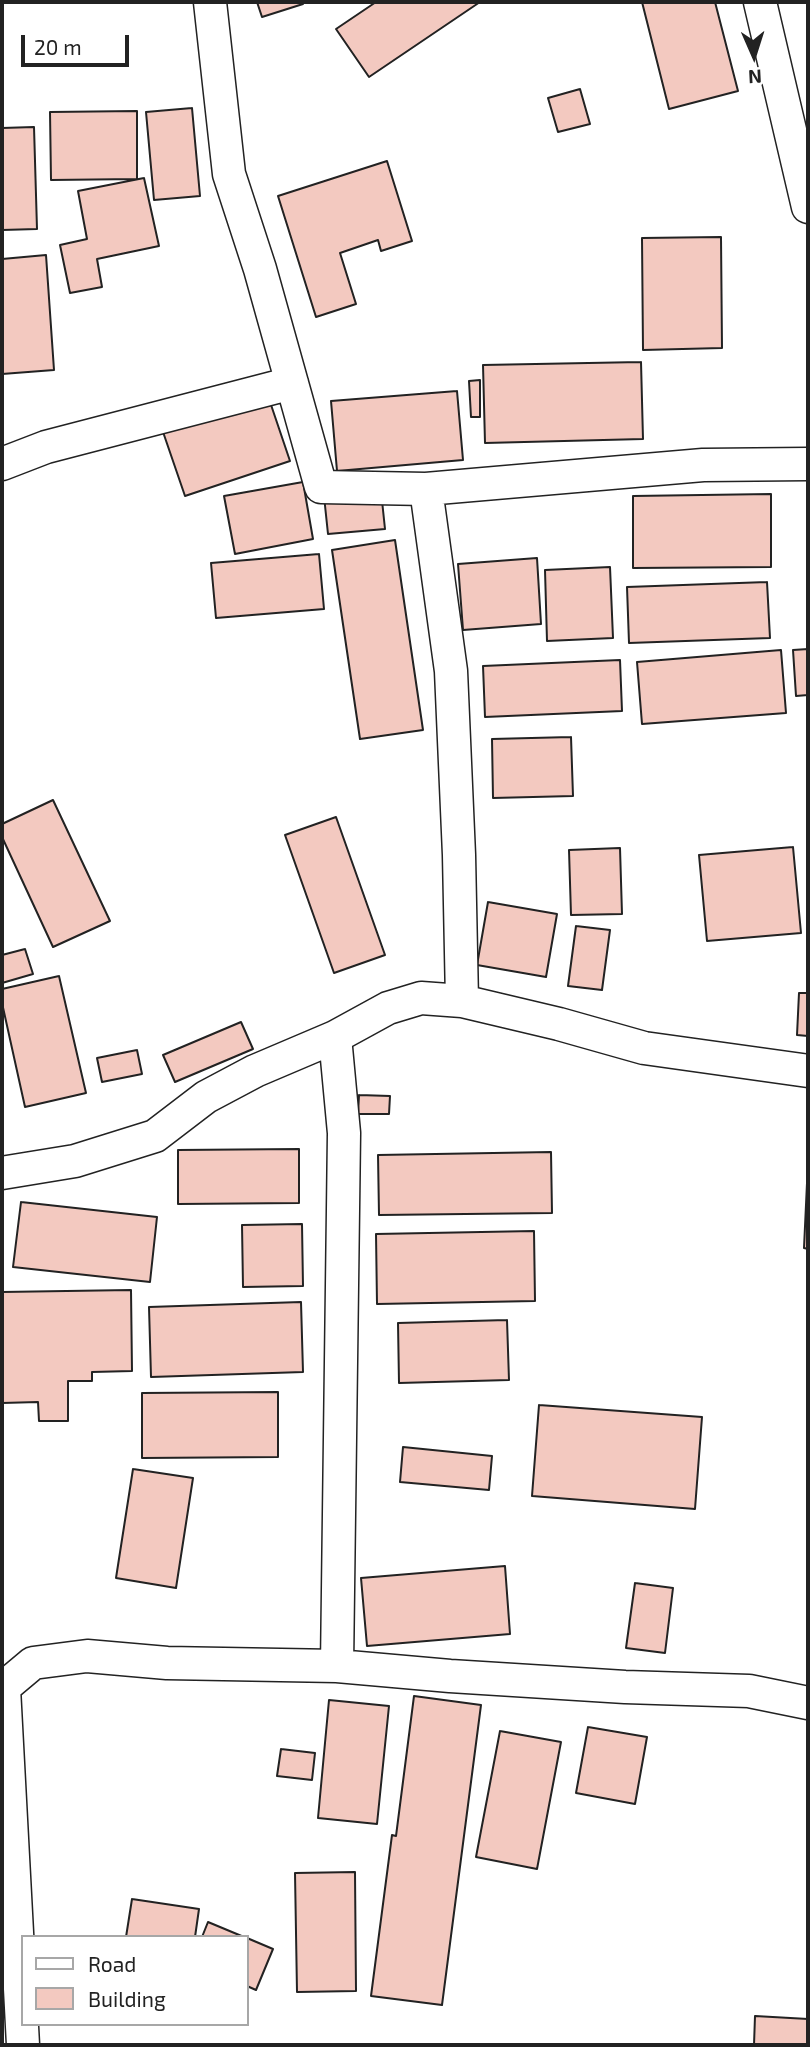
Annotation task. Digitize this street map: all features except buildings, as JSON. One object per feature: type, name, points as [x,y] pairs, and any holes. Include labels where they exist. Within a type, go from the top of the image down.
[{"type":"street","points":[[210,2],[229,174],[260,269],[321,487],[426,489],[703,465],[808,464]]},
{"type":"street","points":[[760,2],[808,207]]},
{"type":"street","points":[[2,464],[46,447],[292,383]]},
{"type":"street","points":[[426,489],[451,671],[462,1002]]},
{"type":"street","points":[[2,1173],[75,1161],[155,1136],[206,1097],[255,1071],[335,1037],[388,1008],[421,998],[462,1002],[559,1024],[644,1048],[808,1071]]},
{"type":"street","points":[[335,1037],[344,1133],[337,1666]]},
{"type":"street","points":[[21,2009],[3,1689],[33,1663],[87,1656],[167,1663],[337,1666],[477,1678],[749,1691],[808,1703]]},
{"type":"street","points":[[22,2026],[23,2045]]}]
